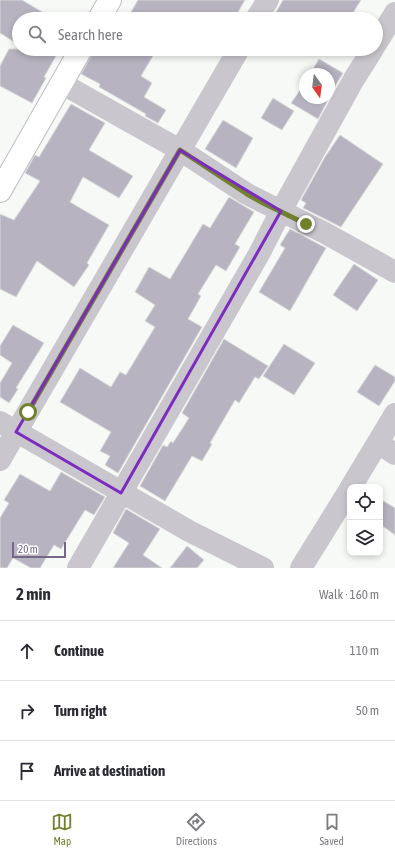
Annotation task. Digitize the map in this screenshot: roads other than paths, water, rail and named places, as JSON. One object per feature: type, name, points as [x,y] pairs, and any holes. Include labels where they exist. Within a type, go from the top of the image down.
[{"type":"street","points":[[103,12],[110,0]]},
{"type":"street","points":[[260,12],[268,0]]},
{"type":"street","points":[[383,33],[395,13]]},
{"type":"street","points":[[0,191],[77,56]]},
{"type":"street","points":[[0,460],[8,427],[180,150],[235,56]]},
{"type":"street","points":[[78,568],[259,254],[354,79],[369,56]]},
{"type":"street","points":[[61,83],[180,150],[247,194],[325,233],[395,272]]},
{"type":"street","points":[[354,484],[386,449],[395,414]]},
{"type":"street","points":[[8,427],[189,531],[262,568]]},
{"type":"street","points":[[301,568],[347,493]]}]
